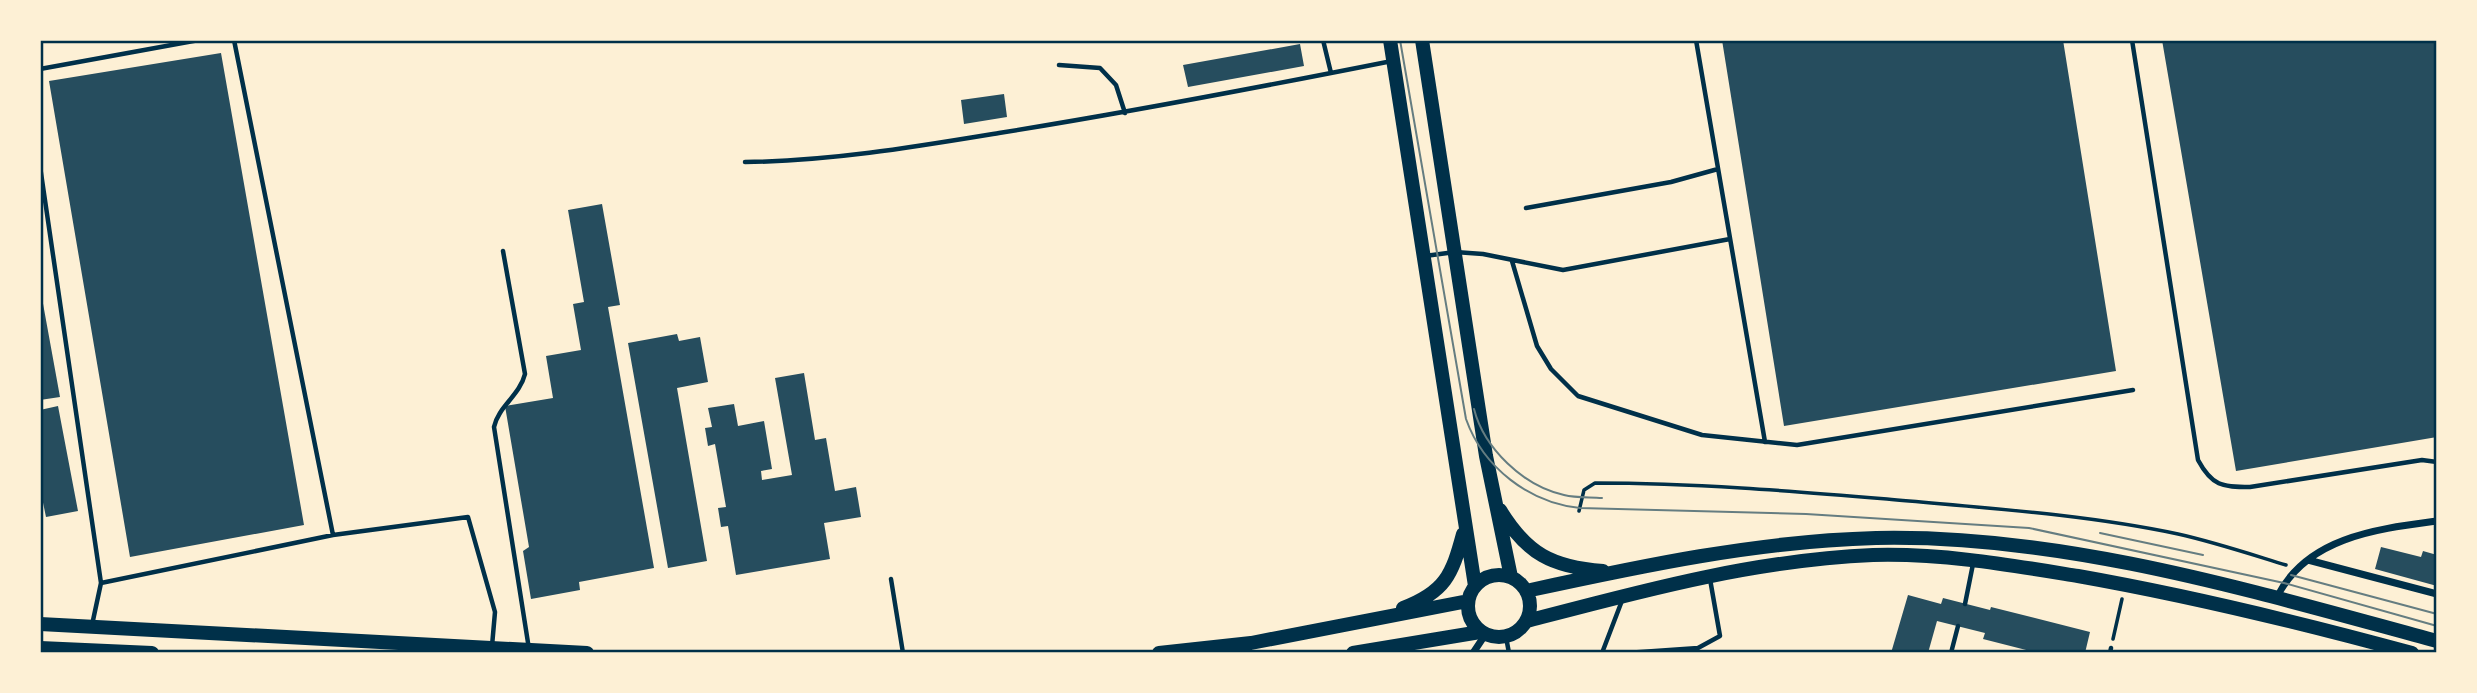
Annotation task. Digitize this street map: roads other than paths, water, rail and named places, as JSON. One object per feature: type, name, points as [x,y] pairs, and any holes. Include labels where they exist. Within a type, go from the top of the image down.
[{"type":"main road","points":[[1390,40],[1464,529],[1475,586]]},
{"type":"main road","points":[[1422,40],[1494,501],[1511,577],[1526,591],[1530,611],[1527,621]]},
{"type":"main road","points":[[1494,501],[1515,533],[1545,558],[1569,567],[1618,572]]},
{"type":"main road","points":[[1362,622],[1424,598],[1446,583],[1464,529]]},
{"type":"main road","points":[[1526,591],[1708,554],[1876,538],[1952,540],[2069,554],[2277,598],[2437,641]]},
{"type":"main road","points":[[1353,653],[1482,633],[1506,637],[1527,621],[1709,575],[1874,555],[1974,559],[2125,585],[2270,615],[2412,653]]},
{"type":"main road","points":[[1482,633],[1472,623],[1468,601],[1475,586],[1492,576],[1511,577]]},
{"type":"main road","points":[[1159,653],[1251,643],[1468,601]]},
{"type":"main road","points":[[40,624],[587,653]]},
{"type":"main road","points":[[40,648],[152,653]]},
{"type":"street","points":[[2277,598],[2284,583],[2298,568],[2333,543],[2364,533],[2437,522]]},
{"type":"street","points":[[2308,560],[2411,583],[2437,594]]},
{"type":"street","points":[[1473,653],[1482,633]]},
{"type":"lane","points":[[40,69],[199,40]]},
{"type":"lane","points":[[234,40],[332,535]]},
{"type":"lane","points":[[1323,40],[1332,73]]},
{"type":"lane","points":[[1696,40],[1765,442]]},
{"type":"lane","points":[[2132,40],[2198,460],[2207,477],[2224,487],[2250,488],[2422,460],[2437,462]]},
{"type":"lane","points":[[745,162],[804,161],[904,149],[1125,113],[1393,61]]},
{"type":"lane","points":[[1059,65],[1100,68],[1116,85],[1125,113]]},
{"type":"lane","points":[[40,166],[101,583],[92,626]]},
{"type":"lane","points":[[1526,208],[1671,183],[1718,169]]},
{"type":"lane","points":[[1424,256],[1455,252],[1563,270],[1731,239]]},
{"type":"lane","points":[[503,251],[524,374],[522,384],[496,418],[494,427],[529,650]]},
{"type":"lane","points":[[1511,261],[1537,346],[1551,369],[1578,396],[1702,435],[1797,445],[2133,390]]},
{"type":"lane","points":[[101,583],[332,535],[468,517],[495,612],[492,648]]},
{"type":"lane","points":[[1965,604],[1974,559]]},
{"type":"lane","points":[[1626,653],[1698,648],[1720,636],[1709,575]]},
{"type":"lane","points":[[891,579],[903,653]]},
{"type":"lane","points":[[1602,653],[1625,595]]},
{"type":"lane","points":[[1951,653],[1958,626]]},
{"type":"lane","points":[[1506,637],[1509,653]]},
{"type":"tram line","points":[[1400,40],[1466,419],[1474,436],[1496,467],[1526,490],[1543,499],[1580,508],[1806,514],[2029,528],[2284,583],[2437,626]]},
{"type":"tram line","points":[[1474,409],[1479,424],[1496,451],[1520,474],[1564,495],[1602,498]]},
{"type":"tram line","points":[[2100,533],[2203,555]]},
{"type":"tram line","points":[[2291,575],[2437,614]]}]
